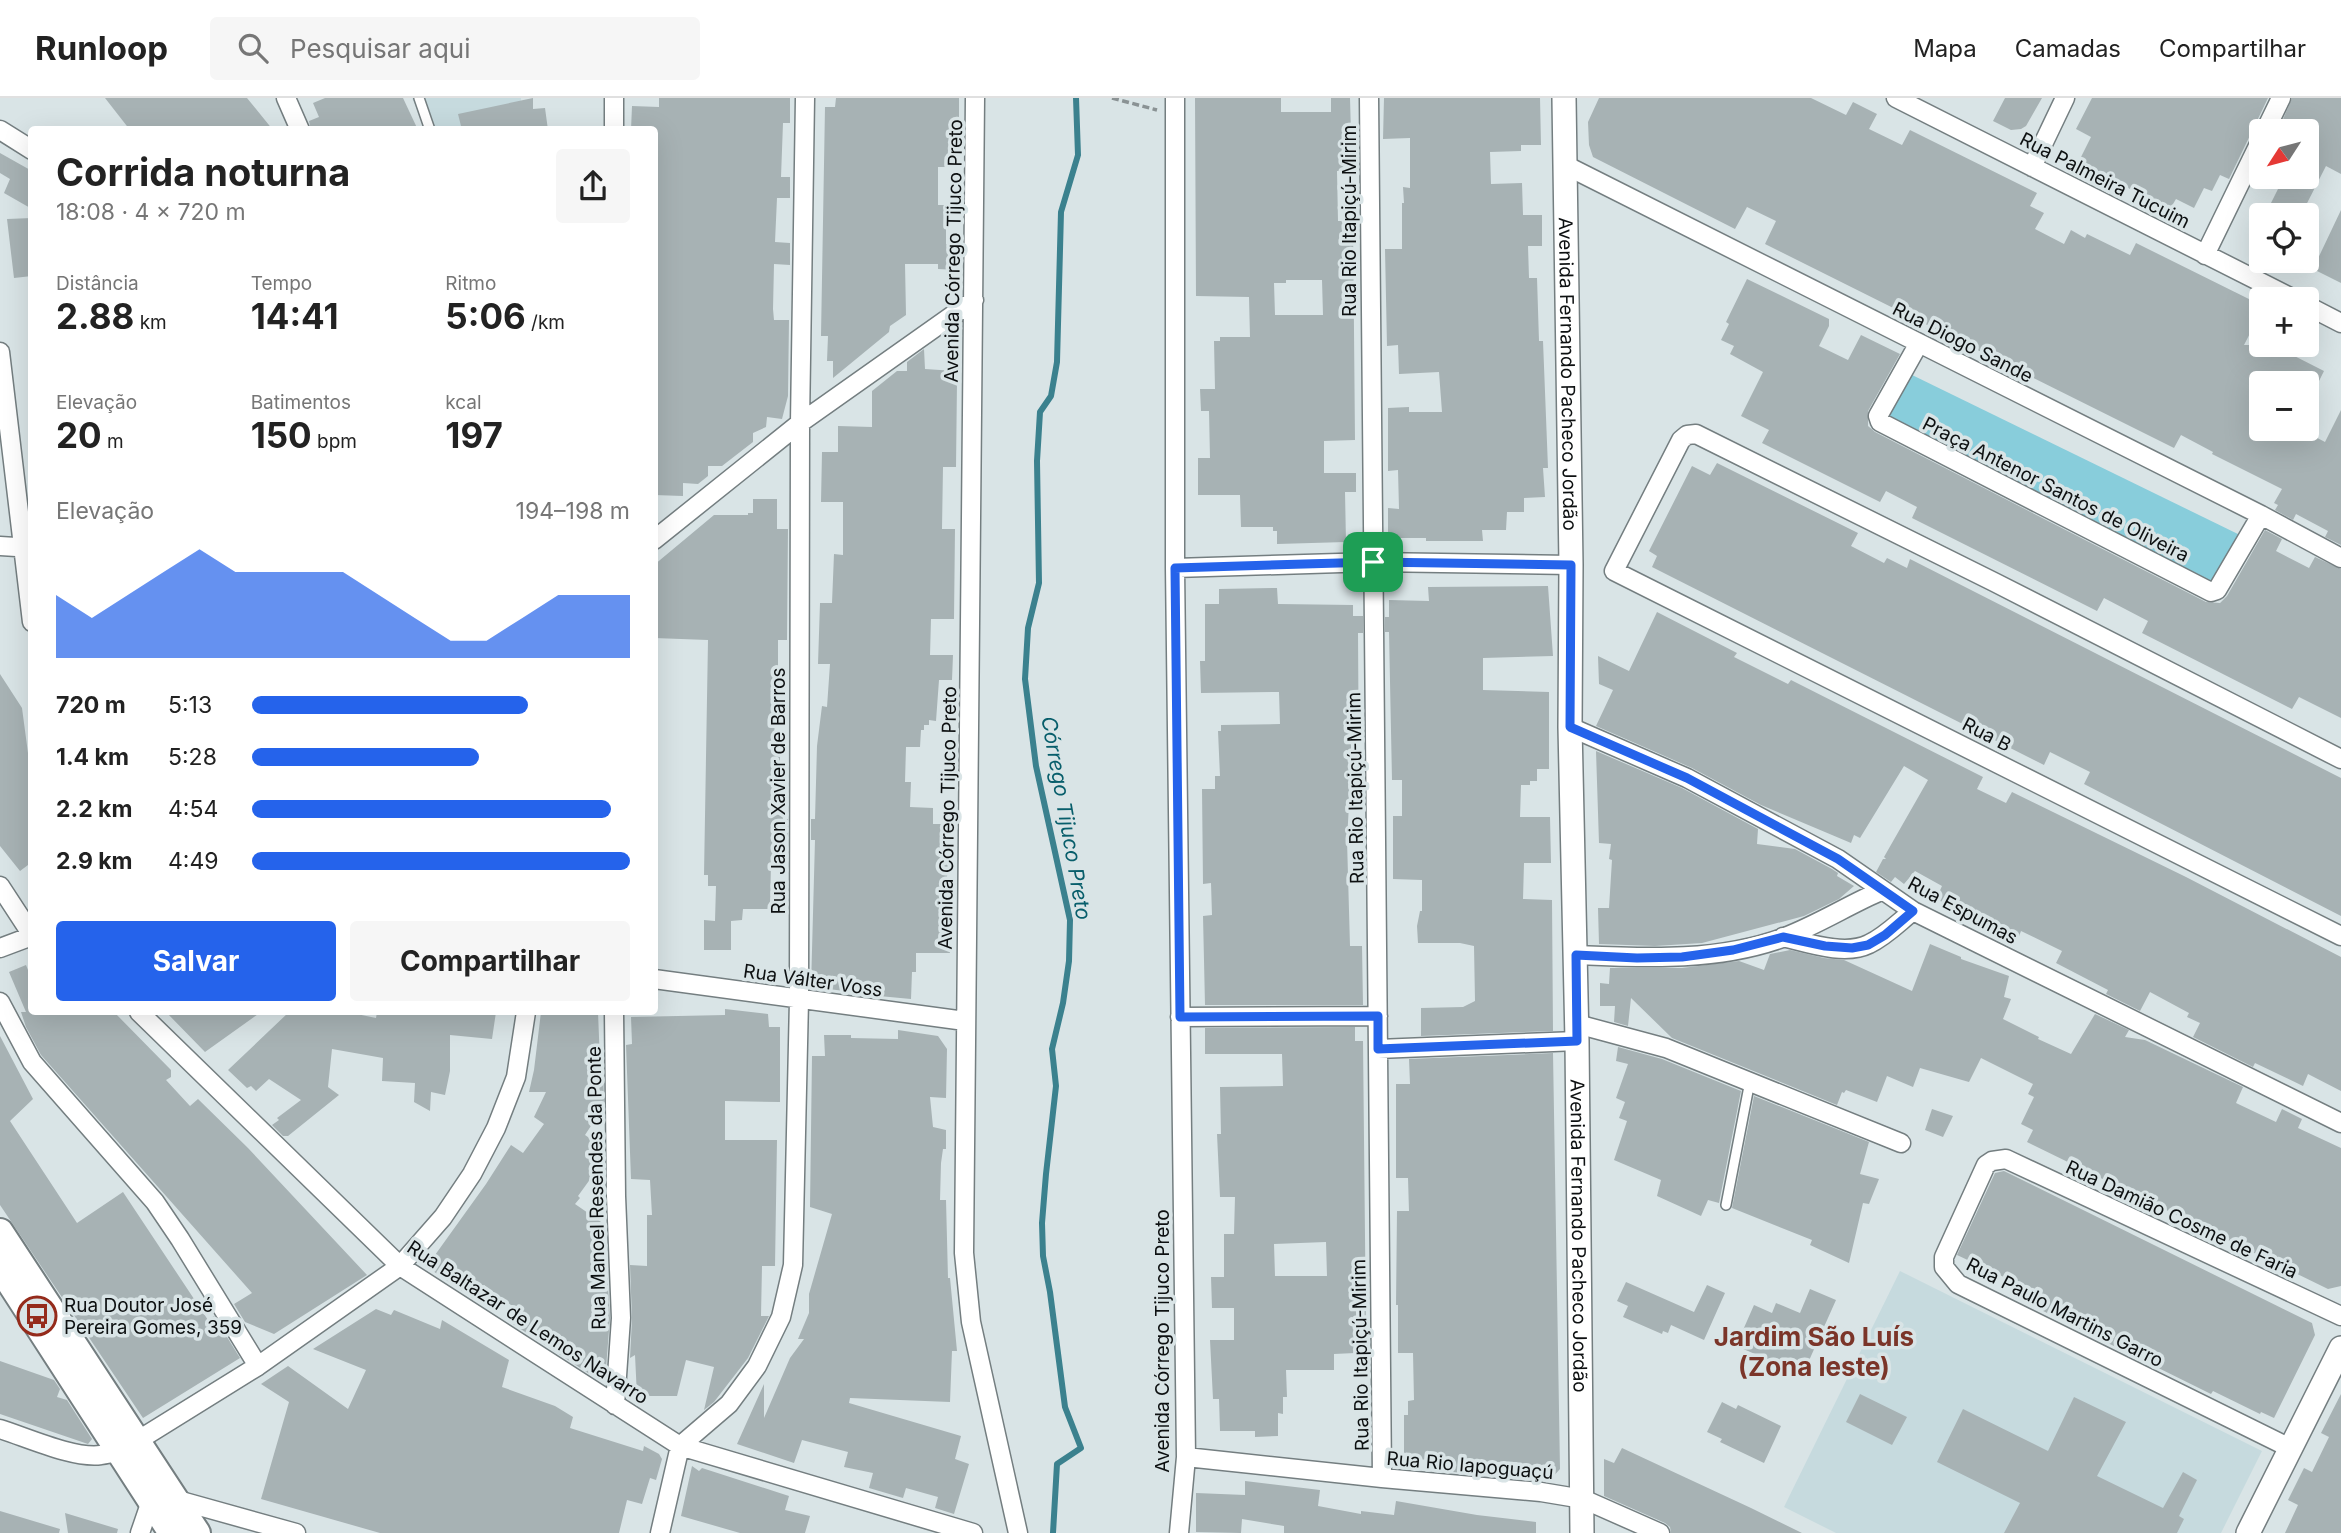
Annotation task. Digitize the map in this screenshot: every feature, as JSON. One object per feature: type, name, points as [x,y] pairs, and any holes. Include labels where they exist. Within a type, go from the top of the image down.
[{"type":"main road","points":[[0,1232],[162,1500],[197,1533]]},
{"type":"main road","points":[[0,1267],[127,1446]]},
{"type":"main road","points":[[162,1500],[172,1533]]},
{"type":"street","points":[[286,98],[298,126]]},
{"type":"street","points":[[614,98],[614,126]]},
{"type":"street","name":"Rua Jason Xavier de Barros","points":[[680,1446],[729,1404],[757,1366],[781,1317],[793,1265],[799,1000],[800,423],[805,98]]},
{"type":"street","name":"Avenida Córrego Tijuco Preto","points":[[975,98],[964,1253],[971,1322],[1018,1533]]},
{"type":"street","name":"Rua Rio Itapiçú-Mirim","points":[[1369,98],[1382,1478]]},
{"type":"street","name":"Avenida Fernando Pacheco Jordão","points":[[1564,98],[1582,1533]]},
{"type":"street","name":"Rua Palmeira Tucuim","points":[[1896,98],[2270,287]]},
{"type":"street","points":[[2032,167],[2065,98]]},
{"type":"street","points":[[2271,119],[2281,98]]},
{"type":"street","name":"Avenida Córrego Tijuco Preto","points":[[1176,106],[1175,568],[1186,1457],[1179,1533]]},
{"type":"street","points":[[0,130],[28,148]]},
{"type":"street","points":[[2205,255],[2249,164]]},
{"type":"street","name":"Rua Diogo Sande","points":[[1565,165],[2261,515],[2341,558]]},
{"type":"street","points":[[658,537],[800,423],[974,300]]},
{"type":"street","points":[[2319,312],[2341,323]]},
{"type":"street","name":"Praça Antenor Santos de Oliveira","points":[[1919,343],[1878,416],[1880,422],[2211,592],[2217,590],[2261,515]]},
{"type":"street","points":[[0,352],[27,547],[0,546]]},
{"type":"street","name":"Rua B","points":[[2341,759],[1696,434],[1687,435],[1681,440],[1614,571],[2341,936]]},
{"type":"street","points":[[1175,568],[1373,562],[1571,565]]},
{"type":"street","name":"Rua Espumas","points":[[1570,727],[1687,778],[1838,859],[1913,911],[2341,1123]]},
{"type":"street","points":[[0,886],[28,930]]},
{"type":"street","points":[[1576,955],[1682,957],[1733,950],[1783,937],[1883,890]]},
{"type":"street","points":[[1783,937],[1825,946],[1852,948],[1868,945],[1885,935],[1913,911]]},
{"type":"street","points":[[0,948],[28,938]]},
{"type":"street","name":"Rua Válter Voss","points":[[658,980],[965,1021]]},
{"type":"street","points":[[0,1002],[32,1062],[168,1220],[257,1366]]},
{"type":"street","name":"Rua Baltazar de Lemos Navarro","points":[[142,1015],[400,1266],[680,1446],[974,1533]]},
{"type":"street","points":[[0,1429],[85,1455],[101,1455],[127,1446],[257,1366],[400,1266],[450,1206],[472,1174],[496,1128],[516,1077],[526,1015]]},
{"type":"street","name":"Rua Manoel Resendes da Ponte","points":[[614,1015],[616,1196],[621,1318],[615,1405]]},
{"type":"street","points":[[1180,1017],[1378,1016]]},
{"type":"street","points":[[1378,1049],[1577,1033],[1666,1048],[1901,1143]]},
{"type":"street","name":"Rua Damião Cosme de Faria","points":[[2006,1160],[2341,1317]]},
{"type":"street","name":"Rua Paulo Martins Garro","points":[[2006,1160],[1992,1161],[1986,1165],[1944,1257],[1944,1267],[1950,1276],[1958,1284],[2290,1448]]},
{"type":"street","points":[[2248,1533],[2341,1348]]},
{"type":"street","points":[[660,1533],[680,1446]]},
{"type":"street","name":"Rua Rio Iapoguaçú","points":[[1186,1457],[1541,1492],[1583,1499],[1660,1533]]},
{"type":"street","points":[[140,1533],[162,1500],[296,1533]]},
{"type":"lane","points":[[419,98],[429,126]]},
{"type":"lane","points":[[1726,1205],[1750,1081]]},
{"type":"path","points":[[1112,98],[1176,106]]},
{"type":"shaded area","points":[[412,98],[521,98],[520,126],[425,126]]},
{"type":"shaded area","points":[[1908,373],[2242,536],[2215,587],[1885,421]]},
{"type":"shaded area","points":[[1900,1271],[2262,1451],[2221,1533],[1836,1533],[1784,1507]]},
{"type":"building","points":[[105,98],[247,98],[270,126],[127,126]]},
{"type":"building","points":[[325,98],[403,98],[416,126],[310,126],[309,121],[319,117],[313,103]]},
{"type":"building","points":[[533,98],[533,109],[545,108],[547,126],[461,126],[458,114]]},
{"type":"building","points":[[659,98],[790,98],[790,123],[783,123],[781,177],[790,177],[790,198],[777,198],[775,242],[790,243],[790,265],[774,264],[774,320],[789,320],[788,396],[782,419],[767,417],[766,427],[753,433],[753,442],[722,466],[708,466],[708,476],[698,484],[683,483],[683,496],[658,495],[658,126],[631,126],[632,106],[659,107]]},
{"type":"building","points":[[836,98],[959,98],[959,167],[938,167],[938,205],[946,205],[946,244],[958,244],[958,270],[938,269],[938,264],[905,264],[906,315],[890,326],[889,332],[833,378],[833,361],[827,361],[828,336],[821,336],[825,107],[835,107]]},
{"type":"building","points":[[1195,98],[1281,98],[1281,112],[1331,112],[1331,98],[1350,98],[1352,171],[1337,171],[1338,221],[1353,221],[1355,440],[1324,441],[1324,473],[1356,473],[1356,492],[1345,492],[1346,542],[1277,544],[1277,531],[1273,531],[1273,527],[1241,527],[1240,495],[1198,495],[1198,458],[1210,458],[1209,411],[1201,411],[1200,389],[1215,389],[1214,341],[1220,341],[1220,337],[1250,337],[1249,297],[1196,296]],"holes":[[[1286,280],[1322,280],[1323,315],[1275,315],[1274,283],[1286,283]]]},
{"type":"building","points":[[1384,98],[1540,98],[1541,145],[1521,145],[1521,151],[1490,152],[1491,184],[1522,183],[1523,215],[1542,215],[1542,246],[1528,246],[1529,278],[1537,278],[1539,341],[1543,341],[1548,468],[1543,468],[1545,497],[1524,498],[1524,512],[1507,512],[1506,530],[1482,530],[1483,541],[1388,538],[1388,508],[1399,509],[1398,470],[1388,471],[1388,408],[1409,407],[1409,412],[1442,412],[1439,372],[1399,374],[1398,345],[1387,346],[1385,249],[1402,249],[1403,187],[1410,188],[1410,138],[1383,139]]},
{"type":"building","points":[[1599,98],[1811,98],[1846,115],[1853,102],[1877,114],[1869,129],[1902,145],[1910,130],[2037,193],[2030,206],[2044,213],[2035,229],[2064,244],[2071,230],[2085,238],[2087,234],[2130,255],[2136,243],[2249,299],[2249,335],[2244,345],[2249,345],[2249,357],[2297,357],[2324,371],[2319,381],[2319,371],[2249,371],[2249,441],[2319,441],[2319,439],[2325,442],[2341,410],[2341,545],[2325,537],[2328,531],[2296,514],[2293,520],[2275,510],[2278,505],[2274,503],[2282,489],[2212,454],[2213,452],[2181,435],[2174,448],[1765,244],[1776,221],[1747,207],[1735,229],[1593,157],[1589,145],[1588,122]]},
{"type":"building","points":[[2005,98],[2042,98],[2026,126],[2011,130],[1993,121]]},
{"type":"building","points":[[2092,98],[2268,98],[2258,119],[2249,119],[2249,137],[2229,179],[2220,175],[2212,191],[2204,188],[2194,208],[2176,199],[2170,209],[2078,163],[2091,137],[2076,129]]},
{"type":"building","points":[[2292,98],[2341,98],[2341,174],[2326,166],[2319,180],[2319,119],[2283,119]]},
{"type":"building","points":[[0,153],[28,169],[28,207],[4,193],[10,179],[0,173]]},
{"type":"building","points":[[2278,189],[2314,189],[2307,203],[2271,203]]},
{"type":"building","points":[[2341,210],[2341,283],[2319,272],[2319,256]]},
{"type":"building","points":[[28,218],[28,276],[14,278],[7,219]]},
{"type":"building","points":[[1747,279],[1829,319],[1829,326],[1819,346],[1848,360],[1861,335],[1900,354],[1868,411],[1868,426],[1875,432],[2206,602],[2220,603],[2227,596],[2265,530],[2282,539],[2276,551],[2309,568],[2315,557],[2341,569],[2341,718],[2299,697],[2292,709],[2142,633],[2148,621],[2104,598],[2097,611],[1912,518],[1917,507],[1886,491],[1880,502],[1762,443],[1769,430],[1741,416],[1763,372],[1730,354],[1734,346],[1721,340],[1729,324],[1726,322]]},
{"type":"building","points":[[924,349],[925,369],[955,371],[957,382],[956,467],[943,467],[942,529],[955,529],[954,619],[931,619],[930,655],[953,655],[952,680],[939,680],[936,721],[929,720],[929,725],[924,725],[920,747],[906,747],[905,782],[911,782],[910,807],[933,808],[933,824],[950,824],[946,896],[950,895],[950,953],[916,953],[911,999],[879,996],[880,986],[845,986],[845,991],[811,987],[815,840],[811,840],[811,819],[815,819],[817,746],[822,706],[827,707],[830,664],[818,664],[820,603],[832,603],[834,554],[843,555],[843,502],[821,502],[822,452],[838,452],[838,426],[872,427],[872,391],[897,371],[907,371],[907,362]]},
{"type":"building","points":[[1717,463],[1858,533],[1851,546],[1884,563],[1887,558],[1907,568],[1910,559],[2341,778],[2341,916],[2084,784],[2090,772],[2050,752],[2044,765],[1652,567],[1657,556],[1649,551],[1692,466],[1710,475]]},
{"type":"building","points":[[753,499],[777,499],[777,529],[788,529],[787,640],[778,640],[778,685],[785,685],[786,707],[775,707],[774,746],[780,746],[780,761],[784,761],[783,819],[788,819],[788,840],[783,840],[783,862],[771,862],[770,909],[743,909],[742,920],[731,921],[731,950],[704,950],[704,920],[715,921],[716,886],[708,886],[708,875],[704,875],[708,640],[658,638],[658,562],[714,515],[753,513]]},
{"type":"building","points":[[1548,586],[1553,656],[1483,658],[1483,690],[1549,692],[1549,769],[1537,769],[1537,781],[1530,781],[1530,785],[1521,785],[1520,817],[1550,817],[1551,863],[1524,863],[1523,899],[1552,900],[1553,1031],[1421,1036],[1421,1008],[1463,1007],[1475,1001],[1474,946],[1460,943],[1418,943],[1422,880],[1393,879],[1393,816],[1402,816],[1402,780],[1392,780],[1389,632],[1385,632],[1385,617],[1389,617],[1389,600],[1429,601],[1428,587]]},
{"type":"building","points":[[1277,588],[1278,604],[1353,605],[1353,616],[1363,616],[1363,633],[1358,633],[1359,787],[1350,787],[1347,840],[1350,946],[1362,946],[1363,1005],[1205,1005],[1203,916],[1212,915],[1211,883],[1203,884],[1202,789],[1215,789],[1215,776],[1220,776],[1218,731],[1221,731],[1221,725],[1280,724],[1279,692],[1201,693],[1200,661],[1205,661],[1205,604],[1219,604],[1219,589]]},
{"type":"building","points":[[1657,612],[1737,653],[1734,657],[1788,684],[1791,680],[1983,777],[1977,789],[2006,803],[2012,792],[2341,957],[2341,1091],[2308,1074],[2303,1086],[2255,1063],[2253,1067],[2193,1037],[2200,1023],[2187,1017],[2189,1013],[2150,992],[2140,1011],[2106,994],[2108,990],[2056,963],[2062,951],[2021,931],[2018,939],[2005,932],[2003,937],[1955,914],[1957,909],[1936,899],[1942,886],[1915,871],[1904,884],[1895,877],[1891,882],[1876,872],[1883,859],[1886,859],[1884,857],[1928,780],[1904,766],[1860,838],[1854,835],[1851,843],[1761,805],[1692,768],[1596,726],[1613,690],[1599,684],[1598,656],[1629,671]]},
{"type":"building","points":[[0,674],[22,708],[28,753],[28,865],[20,871],[0,846]]},
{"type":"building","points":[[1596,751],[1682,788],[1758,829],[1757,844],[1795,849],[1832,869],[1838,873],[1837,876],[1854,886],[1839,899],[1804,916],[1702,943],[1655,946],[1599,944],[1598,908],[1609,908],[1612,860],[1609,859],[1611,844],[1599,843]]},
{"type":"building","points":[[1930,944],[1961,959],[2009,976],[2004,997],[2011,999],[2003,1019],[2039,1037],[2038,1039],[2071,1054],[2095,1014],[2129,1030],[2125,1037],[2145,1040],[2243,1087],[2236,1103],[2276,1122],[2282,1109],[2302,1119],[2298,1128],[2341,1148],[2341,1286],[2328,1289],[2027,1142],[2033,1130],[2021,1124],[2034,1097],[2028,1094],[2033,1084],[1981,1058],[1969,1082],[1920,1068],[1913,1087],[1887,1076],[1877,1102],[1846,1090],[1842,1092],[1837,1105],[1672,1038],[1631,998],[1628,1026],[1614,1022],[1615,1006],[1600,1006],[1600,983],[1609,984],[1610,968],[1682,968],[1739,961],[1764,970],[1770,954],[1790,950],[1844,960],[1912,991]]},
{"type":"building","points":[[26,965],[28,1015],[117,1015],[171,1070],[171,1077],[166,1080],[190,1106],[198,1099],[248,1148],[367,1275],[274,1334],[245,1322],[234,1304],[252,1293],[41,1055],[26,1027],[21,1012],[26,1012],[9,972]]},
{"type":"building","points":[[725,1009],[768,1014],[769,1027],[780,1027],[780,1102],[725,1101],[725,1140],[777,1140],[775,1266],[762,1266],[761,1316],[769,1316],[748,1358],[714,1402],[704,1410],[714,1367],[686,1360],[677,1396],[637,1396],[635,1355],[630,1358],[630,1265],[647,1266],[647,1215],[652,1215],[650,1180],[631,1179],[626,1045],[632,1044],[631,1017],[725,1015]]},
{"type":"building","points":[[169,1015],[257,1015],[205,1052]]},
{"type":"building","points":[[286,1015],[362,1015],[376,1018],[376,1015],[496,1015],[492,1039],[450,1035],[450,1071],[445,1095],[431,1092],[430,1111],[414,1102],[415,1083],[382,1081],[383,1058],[332,1049],[328,1087],[339,1095],[288,1136],[283,1136],[272,1125],[301,1100],[269,1079],[256,1091],[251,1086],[247,1088],[228,1070]]},
{"type":"building","points":[[541,1015],[598,1015],[600,1062],[603,1057],[604,1106],[585,1135],[604,1148],[604,1160],[575,1204],[604,1224],[610,1318],[606,1368],[591,1375],[507,1320],[515,1308],[484,1285],[474,1299],[430,1269],[430,1262],[511,1145],[523,1153],[544,1124],[534,1117],[546,1092],[529,1092]]},
{"type":"building","points":[[1355,1027],[1355,1041],[1363,1041],[1366,1334],[1354,1334],[1355,1353],[1334,1354],[1334,1370],[1286,1370],[1287,1397],[1283,1397],[1283,1414],[1278,1413],[1278,1436],[1255,1437],[1255,1431],[1220,1431],[1219,1399],[1213,1399],[1210,1340],[1234,1340],[1234,1308],[1212,1308],[1211,1277],[1224,1277],[1224,1234],[1234,1234],[1235,1197],[1220,1197],[1217,1134],[1221,1134],[1220,1087],[1283,1086],[1282,1054],[1205,1054],[1205,1028]],"holes":[[[1326,1242],[1327,1276],[1275,1276],[1274,1244]]]},
{"type":"building","points":[[898,1030],[938,1036],[947,1049],[946,1098],[930,1097],[933,1127],[946,1130],[946,1149],[943,1149],[941,1163],[940,1200],[946,1200],[948,1278],[957,1351],[952,1351],[950,1402],[850,1398],[849,1403],[961,1436],[955,1459],[969,1464],[954,1514],[935,1508],[938,1497],[906,1488],[903,1498],[869,1488],[873,1473],[844,1467],[848,1452],[802,1440],[794,1463],[737,1444],[764,1384],[764,1418],[790,1358],[804,1339],[798,1339],[809,1313],[809,1294],[832,1214],[810,1207],[812,1056],[825,1056],[824,1035],[898,1039]]},
{"type":"building","points":[[0,1036],[33,1099],[10,1121],[77,1223],[123,1192],[208,1320],[214,1316],[240,1358],[143,1418],[0,1205]]},
{"type":"building","points":[[1618,1047],[1662,1059],[1741,1091],[1719,1203],[1708,1200],[1701,1216],[1657,1196],[1661,1180],[1614,1160],[1627,1121],[1619,1118],[1625,1102],[1616,1098],[1628,1064],[1616,1061]]},
{"type":"building","points":[[1553,1053],[1560,1469],[1550,1480],[1517,1477],[1517,1462],[1479,1462],[1479,1474],[1439,1471],[1439,1460],[1404,1459],[1404,1415],[1408,1415],[1408,1401],[1414,1400],[1413,1353],[1398,1353],[1397,1211],[1409,1211],[1408,1178],[1396,1178],[1396,1084],[1410,1084],[1409,1059]]},
{"type":"building","points":[[1754,1096],[1869,1142],[1860,1174],[1879,1179],[1869,1204],[1863,1203],[1849,1263],[1810,1245],[1812,1240],[1732,1208]]},
{"type":"building","points":[[1932,1109],[1953,1116],[1943,1137],[1925,1130]]},
{"type":"building","points":[[2004,1171],[2312,1323],[2315,1335],[2274,1418],[2213,1391],[2211,1394],[2017,1298],[2023,1286],[1957,1255],[1995,1173]]},
{"type":"building","points":[[1626,1282],[1694,1312],[1707,1285],[1725,1293],[1704,1340],[1671,1325],[1668,1333],[1663,1331],[1662,1334],[1623,1317],[1628,1306],[1617,1301]]},
{"type":"building","points":[[1810,1289],[1836,1300],[1803,1374],[1736,1346],[1754,1305],[1772,1313],[1776,1303],[1800,1313]]},
{"type":"building","points":[[376,1309],[391,1315],[394,1310],[440,1329],[442,1320],[509,1360],[502,1387],[555,1406],[573,1417],[570,1428],[643,1451],[644,1446],[659,1454],[662,1459],[656,1480],[650,1478],[642,1504],[627,1500],[619,1533],[380,1533],[261,1499],[289,1402],[261,1384],[288,1366],[348,1409],[366,1370],[313,1349]]},
{"type":"building","points":[[0,1361],[54,1380],[60,1389],[57,1397],[67,1400],[92,1439],[88,1444],[0,1414]]},
{"type":"building","points":[[1860,1394],[1907,1417],[1892,1445],[1846,1422]]},
{"type":"building","points":[[2341,1394],[2341,1533],[2285,1533],[2298,1505],[2288,1500],[2304,1468],[2312,1472],[2329,1437],[2321,1433]]},
{"type":"building","points":[[2074,1397],[2126,1422],[2097,1476],[2163,1508],[2183,1472],[2197,1480],[2179,1516],[2184,1519],[2177,1533],[2004,1533],[2020,1503],[1937,1462],[1963,1409],[2048,1451]]},
{"type":"building","points":[[1722,1402],[1736,1409],[1738,1405],[1781,1426],[1764,1463],[1720,1442],[1722,1439],[1707,1432]]},
{"type":"building","points":[[1622,1448],[1802,1533],[1671,1533],[1670,1527],[1665,1523],[1604,1496],[1604,1459],[1614,1463]]},
{"type":"building","points":[[692,1466],[699,1471],[702,1468],[789,1496],[785,1510],[810,1516],[805,1533],[740,1533],[681,1516]]},
{"type":"building","points":[[1245,1481],[1320,1490],[1318,1506],[1361,1514],[1361,1511],[1394,1515],[1396,1501],[1536,1522],[1536,1533],[1284,1533],[1284,1526],[1242,1519],[1241,1533],[1196,1532],[1196,1493],[1245,1495]]},
{"type":"building","points":[[0,1511],[60,1529],[59,1533],[0,1533]]},
{"type":"building","points":[[65,1513],[118,1529],[117,1533],[68,1533]]},
{"type":"waterway","name":"Córrego Tijuco Preto","points":[[1053,1533],[1057,1464],[1081,1448],[1065,1407],[1043,1256],[1042,1223],[1056,1086],[1052,1049],[1069,961],[1070,920],[1036,766],[1025,679],[1028,628],[1039,583],[1037,461],[1040,412],[1051,396],[1057,362],[1061,212],[1078,155],[1076,98]]},
{"type":"place","name":"Rua Doutor José Pereira Gomes, 359","points":[[37,1316]]},
{"type":"district","name":"Jardim São Luís (Zona leste)","points":[[1814,1352]]},
{"type":"route","points":[[1373,562],[1571,565],[1570,727],[1687,778],[1838,859],[1913,911],[1885,935],[1868,945],[1852,948],[1825,946],[1783,937],[1733,950],[1682,957],[1576,955],[1577,1041],[1378,1049],[1378,1016],[1180,1017],[1175,568],[1373,562]]}]
